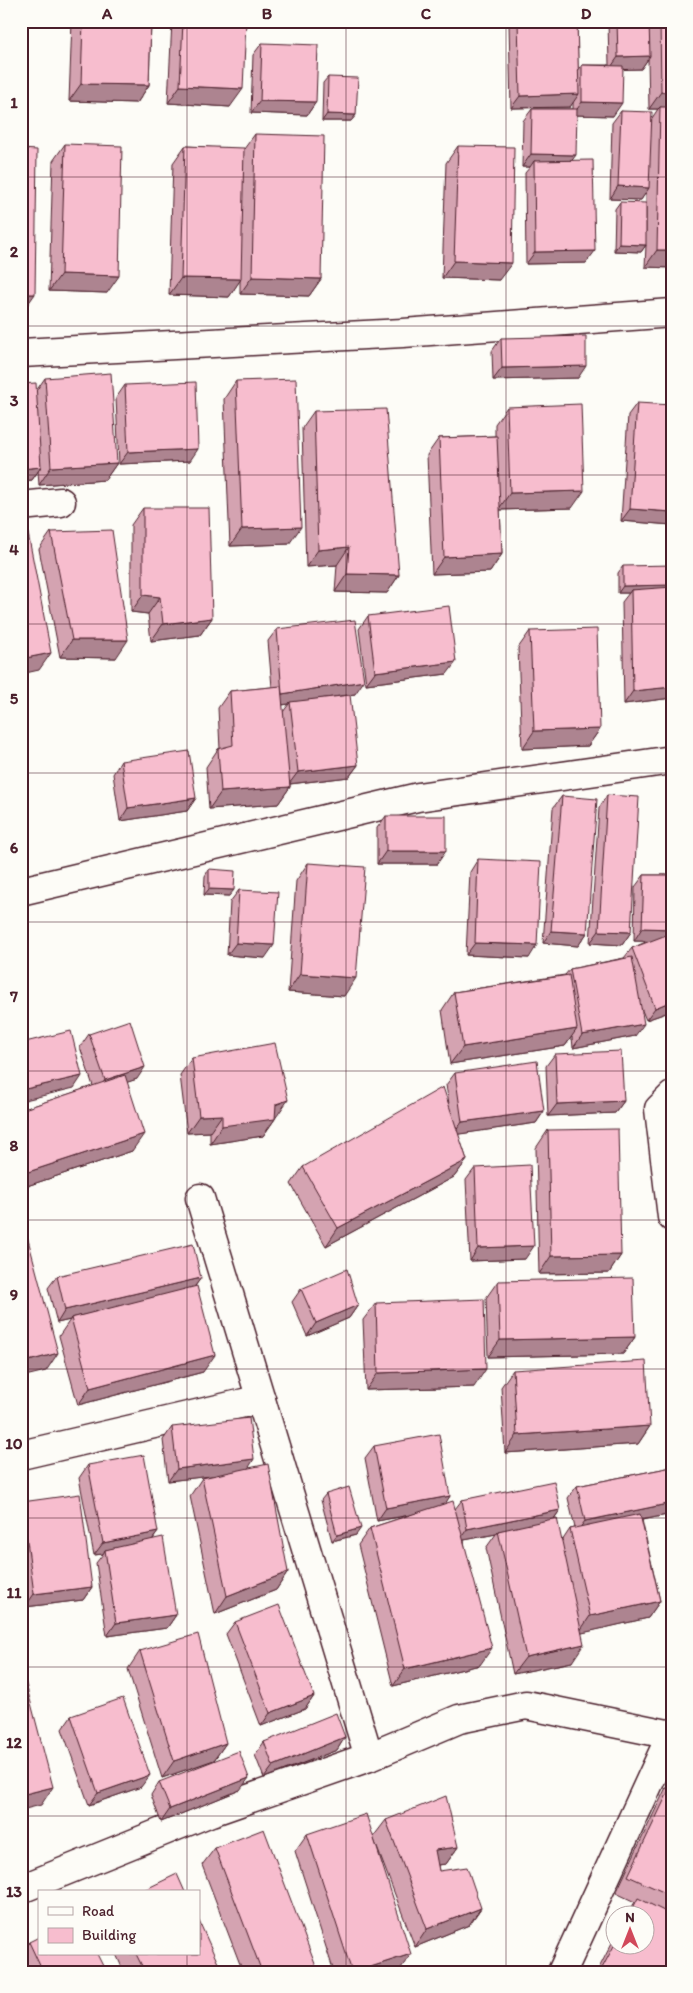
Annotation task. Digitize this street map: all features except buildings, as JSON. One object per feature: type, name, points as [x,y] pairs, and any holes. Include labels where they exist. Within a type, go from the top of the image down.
[{"type":"street","points":[[21,353],[393,333],[672,313]]},
{"type":"street","points":[[21,506],[61,502]]},
{"type":"street","points":[[21,891],[418,797],[672,760]]},
{"type":"street","points":[[672,1096],[659,1108],[672,1216]]},
{"type":"street","points":[[200,1198],[369,1758]]},
{"type":"street","points":[[21,1455],[261,1399]]},
{"type":"street","points":[[21,1889],[211,1812],[369,1758],[459,1719],[526,1705],[672,1734],[562,1972]]}]
